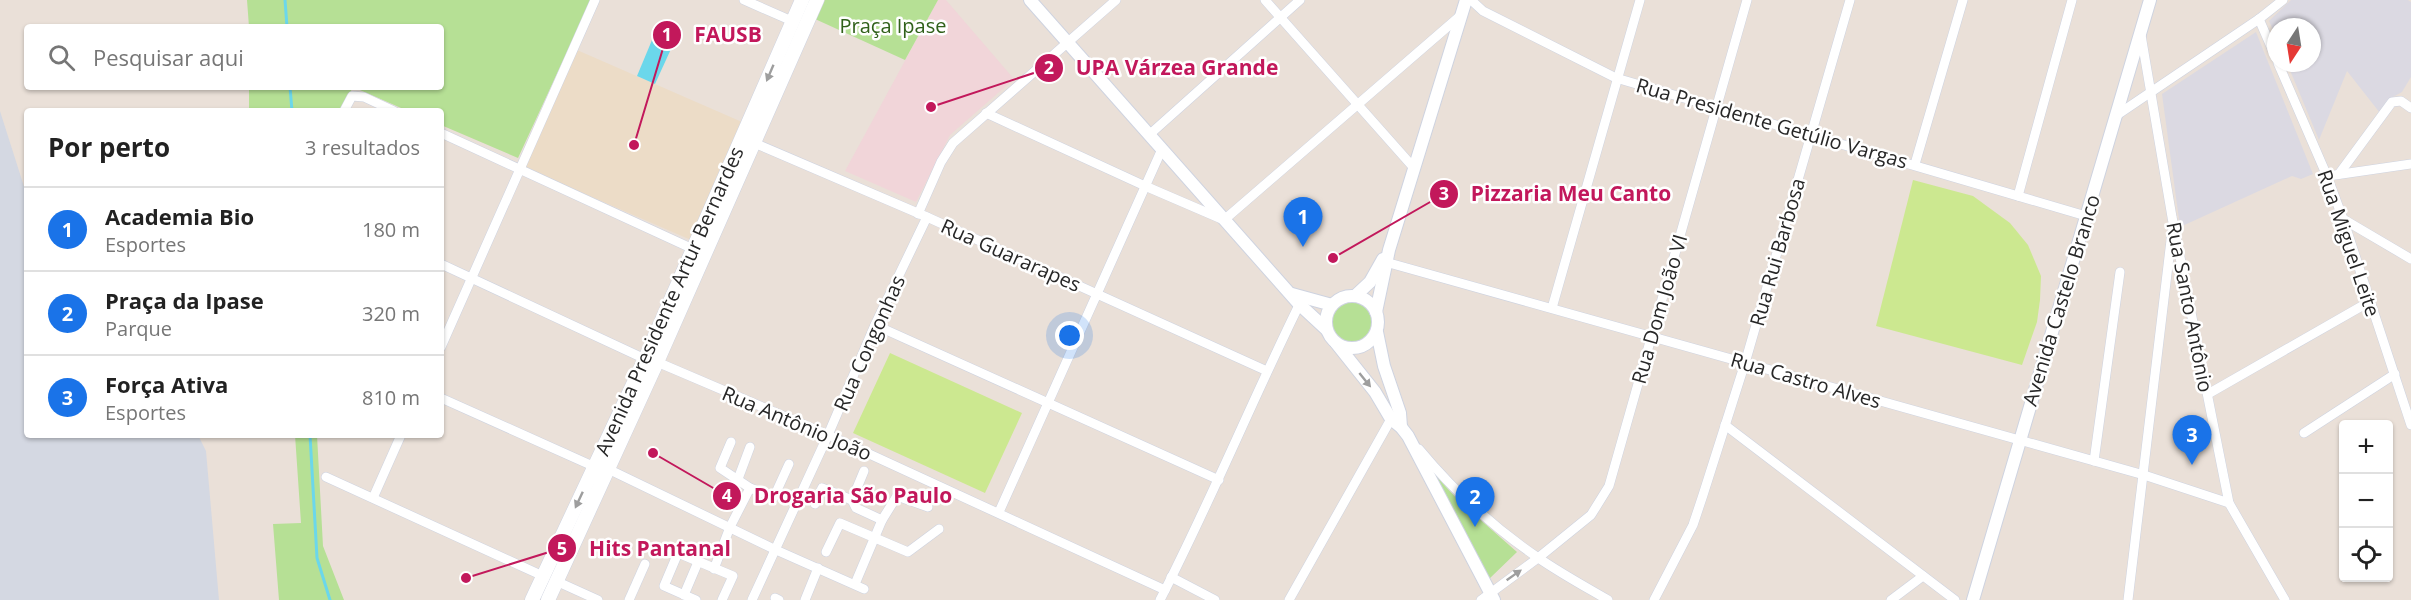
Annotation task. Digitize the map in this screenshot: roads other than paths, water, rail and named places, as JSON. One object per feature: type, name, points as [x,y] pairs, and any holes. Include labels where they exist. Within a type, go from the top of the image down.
[{"type":"main road","name":"Avenida Presidente Artur Bernardes","points":[[651,361],[693,249],[802,0]]},
{"type":"main road","name":"Avenida Presidente Artur Bernardes","points":[[532,600],[550,579],[817,0]]},
{"type":"main road","name":"Avenida Presidente Artur Bernardes","points":[[548,600],[550,579]]},
{"type":"street","points":[[444,340],[519,168],[596,0]]},
{"type":"street","points":[[744,0],[792,21]]},
{"type":"street","points":[[1030,0],[1224,220],[1326,329],[1449,483],[1494,525],[1538,558],[1608,600]]},
{"type":"street","name":"Rua Congonhas","points":[[753,600],[828,435],[923,215],[948,150],[986,113],[1116,0]]},
{"type":"street","points":[[1265,0],[1413,168]]},
{"type":"street","points":[[1149,135],[1300,0]]},
{"type":"street","points":[[1376,312],[1386,258],[1466,0]]},
{"type":"street","name":"Rua Presidente Getúlio Vargas","points":[[1471,0],[1483,11],[1616,78],[2086,216]]},
{"type":"street","points":[[1552,308],[1640,0]]},
{"type":"street","name":"Rua Dom João VI","points":[[1488,597],[1591,515],[1609,486],[1747,0]]},
{"type":"street","name":"Rua Rui Barbosa","points":[[1654,600],[1693,525],[1745,363],[1850,0]]},
{"type":"street","points":[[1915,164],[1963,0]]},
{"type":"street","points":[[2018,196],[2072,0]]},
{"type":"street","name":"Avenida Castelo Branco","points":[[1973,600],[2150,0]]},
{"type":"street","points":[[2117,115],[2259,19],[2283,0]]},
{"type":"street","points":[[1224,220],[1460,16]]},
{"type":"street","points":[[2259,19],[2267,37]]},
{"type":"street","name":"Rua Santo Antônio","points":[[2141,35],[2172,218],[2229,503],[2285,600]]},
{"type":"street","name":"Rua Miguel Leite","points":[[2282,72],[2343,219],[2369,302],[2408,403],[2411,425]]},
{"type":"street","points":[[346,108],[352,96],[364,97],[388,108]]},
{"type":"street","points":[[2339,174],[2392,102],[2402,102],[2411,108]]},
{"type":"street","points":[[986,113],[1224,220]]},
{"type":"street","points":[[444,134],[693,249]]},
{"type":"street","name":"Rua Guararapes","points":[[753,142],[923,215],[1267,371]]},
{"type":"street","points":[[999,512],[1161,149]]},
{"type":"street","points":[[2327,176],[2411,164]]},
{"type":"street","points":[[2128,600],[2170,261],[2172,218]]},
{"type":"street","points":[[2343,219],[2411,259]]},
{"type":"street","points":[[1355,296],[1370,282],[1386,258]]},
{"type":"street","name":"Rua Castro Alves","points":[[1386,258],[1552,308],[2144,475],[2229,503]]},
{"type":"street","name":"Rua Antônio João","points":[[444,265],[651,361],[828,435],[999,512],[1165,590]]},
{"type":"street","points":[[2094,461],[2120,272]]},
{"type":"street","points":[[1326,329],[1325,320],[1332,305],[1338,299],[1355,296],[1368,301],[1376,312],[1377,332],[1384,366],[1400,424],[1488,597]]},
{"type":"street","points":[[1298,298],[1332,305]]},
{"type":"street","points":[[1160,600],[1219,480],[1298,298]]},
{"type":"street","points":[[2208,394],[2369,302]]},
{"type":"street","points":[[875,325],[1219,480]]},
{"type":"street","points":[[1336,343],[1342,347],[1355,349],[1368,343],[1377,332]]},
{"type":"street","points":[[2304,433],[2395,374]]},
{"type":"street","points":[[444,399],[602,468],[864,589]]},
{"type":"street","points":[[1289,600],[1400,424]]},
{"type":"street","points":[[1725,425],[1955,600]]},
{"type":"street","points":[[373,498],[400,438]]},
{"type":"street","points":[[731,442],[720,468],[750,488],[774,496],[789,464]]},
{"type":"street","points":[[738,479],[750,447]]},
{"type":"street","points":[[852,500],[864,471]]},
{"type":"street","points":[[326,477],[598,600]]},
{"type":"street","points":[[714,569],[730,527],[750,488]]},
{"type":"street","points":[[815,504],[822,488],[852,500],[856,508],[882,520]]},
{"type":"street","points":[[855,584],[882,520],[897,496],[928,507]]},
{"type":"street","points":[[826,552],[840,523],[908,552],[939,529]]},
{"type":"street","points":[[696,600],[664,586],[678,553],[733,576],[722,600]]},
{"type":"street","points":[[684,595],[698,562]]},
{"type":"street","points":[[629,600],[645,564]]},
{"type":"street","points":[[805,600],[818,568]]},
{"type":"street","points":[[1891,600],[1923,576]]},
{"type":"street","points":[[1171,577],[1215,600]]},
{"type":"water","points":[[652,40],[671,49],[655,84],[637,76]]},
{"type":"waterway","points":[[285,0],[287,24]]},
{"type":"waterway","points":[[290,90],[292,108]]},
{"type":"waterway","points":[[310,438],[317,558],[330,600]]},
{"type":"place","name":"UPA Várzea Grande","points":[[931,107]]},
{"type":"place","name":"FAUSB","points":[[634,145]]},
{"type":"place","name":"Academia Bio","points":[[1303,247]]},
{"type":"place","name":"Pizzaria Meu Canto","points":[[1333,258]]},
{"type":"place","name":"Drogaria São Paulo","points":[[653,453]]},
{"type":"place","name":"Força Ativa","points":[[2192,465]]},
{"type":"place","name":"Praça da Ipase","points":[[1475,527]]},
{"type":"place","name":"Hits Pantanal","points":[[466,578]]},
{"type":"park label","name":"Praça Ipase","points":[[893,25]]}]
